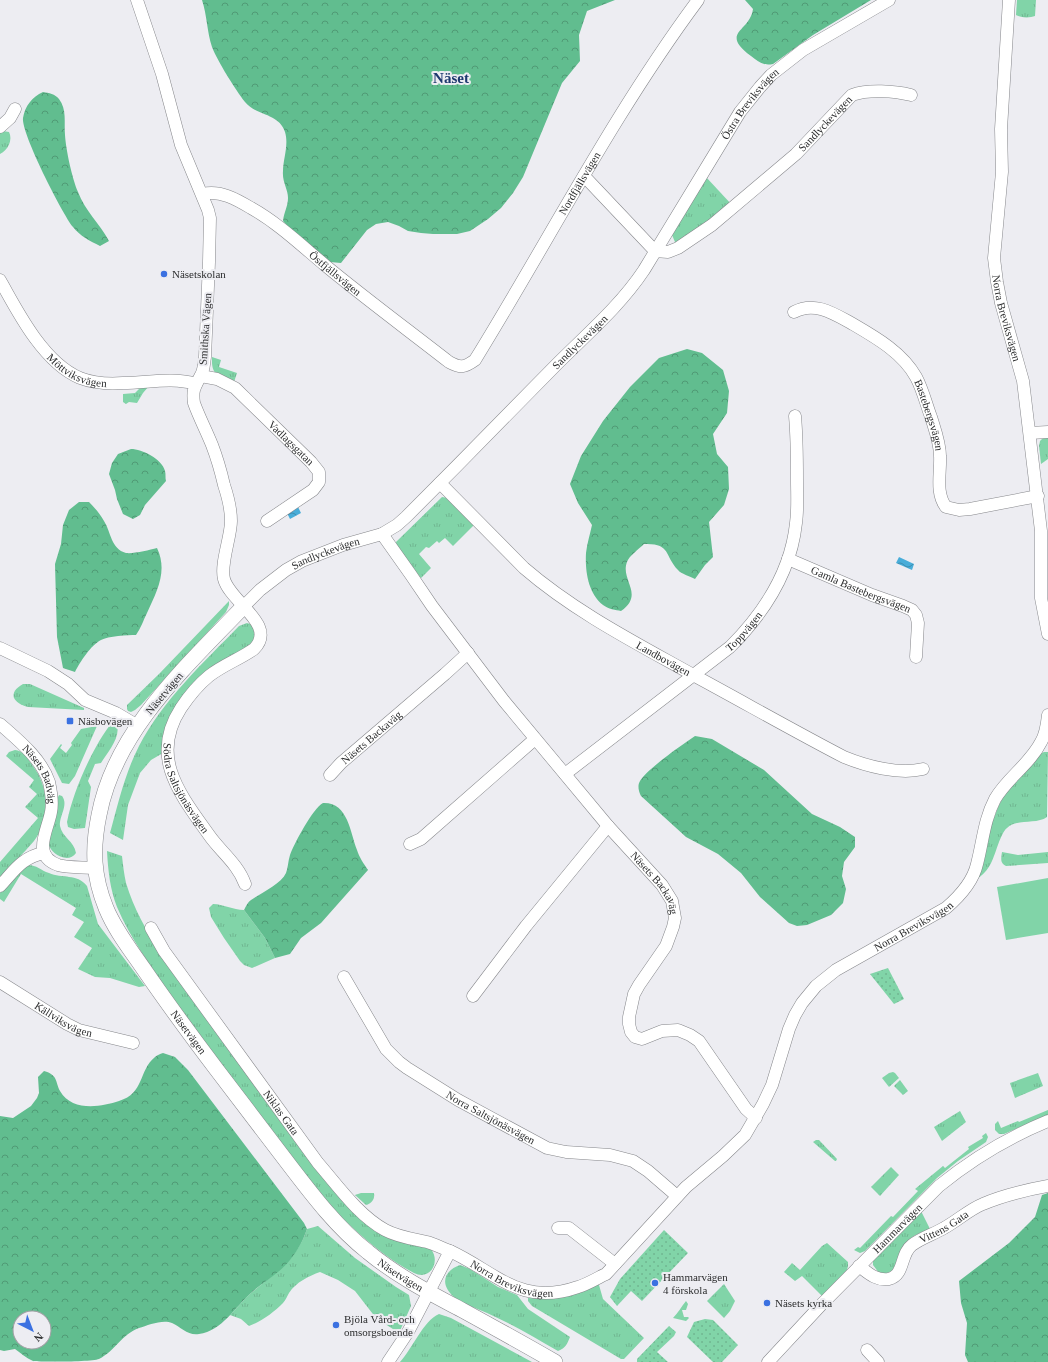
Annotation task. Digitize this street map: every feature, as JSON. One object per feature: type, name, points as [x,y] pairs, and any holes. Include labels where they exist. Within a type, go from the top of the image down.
[{"type":"street","name":"Smithska Vägen","points":[[136,0],[162,74],[181,145],[202,194],[210,218],[205,357],[193,395],[194,402],[212,444],[230,511],[230,531],[226,550],[224,577],[230,592],[244,607]]},
{"type":"street","name":"Nordfjällsvägen","points":[[463,366],[475,360],[636,89],[698,0]]},
{"type":"street","name":"Östra Breviksvägen","points":[[655,250],[740,112],[760,86],[771,75],[803,50],[889,0]]},
{"type":"street","name":"Norra Breviksvägen","points":[[1009,0],[1001,129],[1002,172],[994,258],[1001,303],[1023,381],[1038,496],[1041,531],[1041,598],[1048,634]]},
{"type":"street","name":"Sandlyckevägen","points":[[244,607],[260,590],[286,570],[302,561],[343,545],[382,534],[389,531],[401,521],[615,307],[636,282],[655,250],[668,252],[678,248],[712,225],[796,154],[852,95],[858,93],[893,92],[911,95]]},
{"type":"street","points":[[0,127],[10,118],[15,109]]},
{"type":"street","points":[[584,176],[655,250]]},
{"type":"street","name":"Östfjällsvägen","points":[[202,194],[217,192],[252,208],[449,362],[458,367],[463,366]]},
{"type":"street","name":"Möttviksvägen","points":[[0,280],[34,338],[62,366],[79,378],[88,381],[112,384],[170,380],[198,380]]},
{"type":"street","name":"Bastebergsvägen","points":[[794,312],[801,308],[810,306],[821,308],[836,315],[887,346],[910,369],[915,376],[924,397],[937,437],[940,455],[940,489],[942,499],[946,506],[959,510],[970,509],[1038,496]]},
{"type":"street","name":"Vadlagsgatan","points":[[198,380],[217,379],[235,388],[311,462],[319,472],[319,482],[313,490],[267,521]]},
{"type":"street","name":"Toppvägen","points":[[565,774],[730,647],[750,625],[765,605],[788,559],[794,531],[797,510],[798,440],[795,416]]},
{"type":"street","points":[[1030,433],[1048,432]]},
{"type":"street","name":"Landbovägen","points":[[440,483],[536,579],[609,628],[822,746],[855,762],[894,770],[917,771],[923,769]]},
{"type":"street","name":"Näsets Backaväg","points":[[382,534],[432,606],[499,695],[608,826],[662,885],[672,901],[675,918],[673,927],[666,946],[634,994],[629,1016],[630,1030],[638,1039],[646,1038],[662,1031],[678,1030],[699,1041],[746,1109],[756,1118]]},
{"type":"street","name":"Gamla Bastebergsvägen","points":[[788,559],[872,595],[912,610],[916,615],[918,623],[916,657]]},
{"type":"street","name":"Näsetvägen","points":[[244,607],[174,681],[138,726],[118,762],[106,788],[99,814],[94,848],[94,868],[106,907],[113,923],[123,939],[179,1020],[318,1203],[346,1233],[368,1253],[399,1275],[555,1362]]},
{"type":"street","name":"Södra Saltsjönäsvägen","points":[[244,607],[255,620],[261,632],[258,646],[250,653],[218,669],[196,689],[177,715],[169,734],[167,754],[180,791],[209,836],[242,876],[245,884]]},
{"type":"street","points":[[0,648],[48,671],[68,684],[84,700],[116,713],[138,726]]},
{"type":"street","name":"Näsets Backaväg","points":[[330,775],[341,763],[468,653]]},
{"type":"street","name":"Norra Breviksvägen","points":[[450,1251],[498,1279],[525,1291],[559,1292],[580,1287],[606,1274],[677,1196],[737,1144],[745,1135],[756,1118],[772,1085],[789,1029],[795,1015],[808,995],[816,986],[836,970],[946,908],[961,894],[976,867],[984,826],[988,815],[996,799],[1006,785],[1035,752],[1045,744],[1044,736],[1048,716]]},
{"type":"street","name":"Näsets Badväg","points":[[0,724],[39,764],[49,782],[51,810],[42,844],[44,853]]},
{"type":"street","points":[[410,844],[421,839],[536,739]]},
{"type":"street","points":[[473,996],[526,926],[608,826]]},
{"type":"street","points":[[0,886],[28,857],[44,853],[48,858],[59,865],[94,868]]},
{"type":"street","name":"Niklas Gata","points":[[151,928],[164,950],[318,1163],[341,1190],[368,1217],[386,1231],[428,1242],[450,1251]]},
{"type":"street","name":"Norra Saltsjönäsvägen","points":[[344,978],[386,1049],[396,1060],[407,1068],[458,1100],[547,1148],[566,1152],[610,1155],[633,1161],[648,1171],[677,1196]]},
{"type":"street","name":"Källviksvägen","points":[[0,982],[79,1030],[133,1043]]},
{"type":"street","name":"Hammarvägen","points":[[768,1362],[859,1266],[939,1186],[957,1171],[997,1146],[1048,1121]]},
{"type":"street","name":"Vittens Gata","points":[[859,1266],[871,1276],[880,1279],[890,1278],[896,1275],[900,1269],[904,1254],[912,1245],[944,1228],[982,1204],[1011,1194],[1048,1186]]},
{"type":"street","points":[[558,1228],[569,1228],[615,1264]]},
{"type":"street","points":[[388,1362],[408,1332],[450,1251]]},
{"type":"street","points":[[867,1350],[878,1362]]},
{"type":"green space","points":[[202,0],[615,0],[587,11],[579,35],[580,61],[562,83],[523,177],[501,208],[470,231],[457,234],[433,234],[408,231],[388,222],[376,224],[367,230],[341,263],[330,262],[289,228],[283,221],[288,198],[283,175],[286,152],[285,132],[278,121],[250,107],[232,83],[212,47]]},
{"type":"green space","points":[[745,0],[871,0],[813,35],[773,64],[764,64],[756,60],[737,42],[739,32],[751,17],[753,9]]},
{"type":"green space","points":[[1017,0],[1036,0],[1035,16],[1020,17],[1016,15]]},
{"type":"green space","points":[[43,92],[56,96],[62,103],[65,116],[67,148],[76,186],[81,199],[109,241],[100,246],[82,236],[73,227],[52,190],[28,139],[23,118],[25,110],[36,96]]},
{"type":"green space","points":[[0,132],[9,132],[10,141],[5,150],[0,154]]},
{"type":"green space","points":[[706,177],[732,205],[679,242],[675,242],[672,235]]},
{"type":"green space","points":[[687,349],[702,353],[723,370],[729,391],[727,413],[713,434],[717,454],[728,467],[729,489],[724,505],[709,522],[713,557],[695,579],[679,571],[663,548],[653,544],[644,544],[627,562],[626,575],[632,593],[631,599],[628,605],[621,611],[612,609],[603,605],[598,600],[588,581],[586,553],[592,525],[578,503],[570,484],[581,456],[603,421],[630,387],[659,358]]},
{"type":"green space","points":[[212,357],[221,360],[219,367],[237,373],[234,382],[220,376],[214,371]]},
{"type":"green space","points":[[149,386],[137,403],[129,402],[126,404],[123,402],[123,394],[135,393],[139,389],[122,388]]},
{"type":"green space","points":[[1048,436],[1048,459],[1041,464],[1039,446],[1040,441]]},
{"type":"green space","points":[[131,449],[146,453],[160,462],[165,471],[166,481],[145,505],[140,515],[133,519],[123,514],[109,474],[112,463],[118,454]]},
{"type":"green space","points":[[442,497],[448,498],[474,525],[453,546],[445,538],[439,543],[437,541],[429,548],[426,547],[419,554],[431,568],[421,578],[397,548],[396,542]]},
{"type":"green space","points":[[79,502],[89,502],[101,516],[114,544],[121,551],[133,553],[157,548],[160,556],[161,573],[160,581],[154,597],[136,635],[113,637],[97,642],[83,659],[75,672],[63,668],[57,637],[55,564],[61,544],[63,525],[69,510]]},
{"type":"green space","points":[[229,601],[226,612],[141,705],[131,712],[128,711],[127,705]]},
{"type":"green space","points":[[247,623],[253,625],[258,635],[251,646],[197,681],[163,753],[151,760],[140,773],[128,805],[123,840],[110,833],[122,789],[134,756],[149,729],[184,683],[239,626]]},
{"type":"green space","points":[[23,684],[30,684],[84,708],[84,710],[28,707],[23,705],[16,700],[14,694],[18,687]]},
{"type":"green space","points":[[113,721],[117,725],[117,736],[101,763],[95,764],[88,781],[91,787],[85,828],[74,829],[68,827],[67,822],[70,810],[79,783],[98,743]]},
{"type":"green space","points":[[97,726],[75,776],[69,784],[62,783],[50,759],[61,744],[62,745],[60,748],[66,753],[81,729]]},
{"type":"green space","points":[[695,736],[712,739],[764,770],[812,814],[840,827],[855,837],[855,847],[844,862],[842,876],[846,889],[843,903],[831,915],[807,925],[797,926],[789,923],[760,897],[741,873],[718,854],[686,837],[641,796],[639,791],[640,781],[649,770]]},
{"type":"green space","points":[[15,750],[22,752],[40,777],[45,795],[45,814],[43,824],[34,841],[0,878],[0,862],[38,818],[25,807],[37,794],[29,787],[34,780],[6,756],[9,752]]},
{"type":"green space","points":[[1048,752],[1047,817],[1038,821],[1016,823],[1007,828],[1002,835],[993,859],[985,873],[975,880],[989,830],[1006,792],[1040,754]]},
{"type":"green space","points":[[59,795],[64,799],[64,807],[60,822],[61,830],[73,845],[76,853],[68,858],[64,858],[55,853],[49,846],[48,842]]},
{"type":"green space","points":[[323,803],[338,807],[343,813],[347,819],[359,855],[368,870],[321,923],[301,938],[290,954],[275,958],[265,938],[244,910],[250,901],[275,885],[286,873],[290,855],[295,843],[309,819]]},
{"type":"green space","points":[[107,851],[122,856],[126,883],[133,902],[145,927],[160,952],[360,1216],[431,1249],[435,1259],[432,1269],[429,1272],[420,1275],[414,1273],[400,1265],[360,1235],[314,1188],[258,1116],[186,1018],[134,941],[117,907],[111,886]]},
{"type":"green space","points":[[1002,852],[1018,855],[1048,852],[1048,863],[1006,866],[1001,860]]},
{"type":"green space","points":[[26,865],[33,865],[54,875],[79,879],[87,886],[98,924],[145,986],[139,987],[110,978],[95,977],[78,969],[92,948],[74,937],[84,922],[72,915],[76,908],[21,874],[4,902],[0,899],[0,893]]},
{"type":"green space","points":[[1048,878],[1048,933],[1006,940],[997,887]]},
{"type":"green space","points":[[213,904],[244,910],[265,938],[275,958],[252,968],[244,965],[211,917],[209,908]]},
{"type":"green space","points":[[888,968],[904,999],[894,1004],[870,974]]},
{"type":"green space","points":[[163,1053],[175,1057],[188,1070],[304,1223],[307,1229],[304,1238],[290,1260],[281,1270],[251,1293],[228,1318],[207,1332],[191,1334],[172,1323],[156,1323],[139,1328],[128,1334],[110,1352],[99,1359],[55,1362],[33,1361],[16,1350],[52,1350],[52,1310],[12,1310],[12,1350],[0,1350],[0,1116],[13,1118],[31,1106],[39,1093],[38,1077],[44,1071],[54,1076],[60,1091],[65,1098],[79,1105],[96,1106],[119,1101],[133,1093],[146,1069],[156,1056]]},
{"type":"green space","points":[[893,1072],[899,1078],[889,1087],[882,1078]]},
{"type":"green space","points":[[1038,1073],[1043,1086],[1015,1098],[1010,1083]]},
{"type":"green space","points":[[900,1080],[908,1091],[903,1095],[894,1086]]},
{"type":"green space","points":[[1048,1110],[1048,1115],[1004,1134],[999,1134],[995,1130],[995,1124],[998,1121],[1001,1128]]},
{"type":"green space","points":[[960,1111],[966,1122],[942,1141],[934,1127]]},
{"type":"green space","points":[[986,1133],[988,1137],[986,1142],[958,1161],[937,1178],[865,1251],[860,1253],[854,1250],[858,1247],[860,1248],[891,1216],[893,1217],[918,1191],[915,1189],[943,1166],[945,1168],[969,1149],[968,1147],[983,1138],[982,1136]]},
{"type":"green space","points":[[819,1140],[837,1159],[836,1161],[813,1142]]},
{"type":"green space","points":[[891,1167],[899,1175],[880,1196],[871,1187]]},
{"type":"green space","points":[[361,1193],[374,1193],[373,1200],[366,1205],[355,1195]]},
{"type":"green space","points":[[1048,1193],[1048,1362],[968,1362],[965,1355],[967,1323],[961,1303],[959,1281],[1009,1243],[1035,1217],[1042,1195]]},
{"type":"green space","points":[[921,1211],[930,1229],[915,1235],[908,1241],[895,1268],[886,1273],[879,1273],[873,1265],[873,1261]]},
{"type":"green space","points":[[318,1226],[355,1258],[409,1295],[411,1306],[399,1333],[376,1318],[355,1291],[338,1280],[320,1272],[299,1283],[292,1289],[284,1302],[267,1316],[254,1324],[249,1326],[241,1319],[230,1315],[248,1295],[277,1272],[291,1258],[303,1240],[307,1229]]},
{"type":"green space","points":[[664,1230],[688,1253],[642,1301],[631,1291],[617,1306],[610,1297],[620,1279]]},
{"type":"green space","points":[[827,1243],[848,1262],[848,1266],[847,1270],[822,1296],[802,1276],[795,1281],[784,1272],[792,1263],[800,1270],[822,1246]]},
{"type":"green space","points":[[460,1265],[470,1269],[498,1287],[517,1295],[528,1309],[570,1337],[566,1346],[558,1351],[523,1331],[454,1297],[447,1288],[445,1279],[450,1271]]},
{"type":"green space","points":[[596,1284],[599,1285],[603,1299],[644,1338],[624,1359],[621,1359],[532,1306],[528,1301],[528,1298],[547,1298],[571,1294]]},
{"type":"green space","points":[[724,1284],[735,1301],[730,1311],[724,1318],[707,1301]]},
{"type":"green space","points":[[686,1301],[688,1304],[686,1310],[682,1310],[684,1317],[689,1318],[686,1321],[673,1318],[676,1314]]},
{"type":"green space","points":[[439,1314],[451,1318],[532,1362],[400,1362],[428,1322]]},
{"type":"green space","points":[[705,1319],[713,1320],[738,1345],[722,1362],[713,1362],[687,1337],[694,1322]]},
{"type":"green space","points":[[669,1326],[676,1332],[674,1336],[657,1352],[668,1362],[637,1362],[637,1359]]},
{"type":"water","points":[[298,507],[301,513],[290,519],[287,513]]},
{"type":"water","points":[[899,557],[914,564],[912,570],[896,563]]},
{"type":"place","name":"Näsetskolan","points":[[164,274]]},
{"type":"place","name":"Näsbovägen","points":[[70,721]]},
{"type":"place","name":"Hammarvägen 4 förskola","points":[[655,1283]]},
{"type":"place","name":"Näsets kyrka","points":[[767,1303]]},
{"type":"place","name":"Bjöla Vård- och omsorgsboende","points":[[336,1325]]},
{"type":"district","name":"Näset","points":[[451,78]]}]
